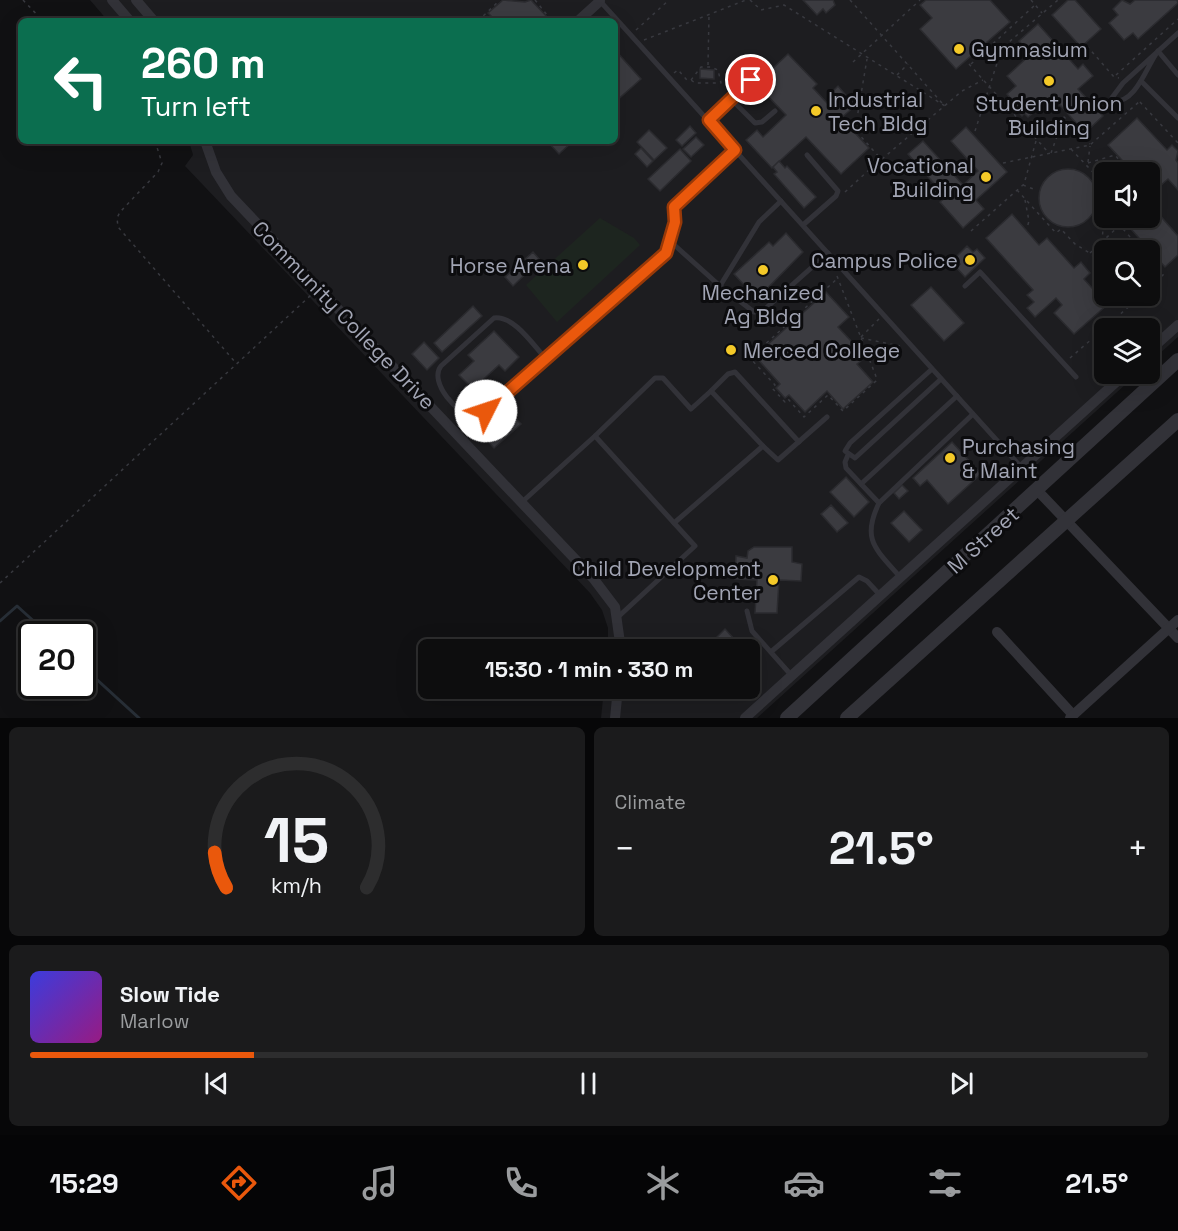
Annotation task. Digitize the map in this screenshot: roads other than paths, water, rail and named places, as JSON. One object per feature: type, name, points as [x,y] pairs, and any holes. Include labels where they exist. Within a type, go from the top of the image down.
[{"type":"street","points":[[112,0],[127,18]]},
{"type":"street","points":[[136,0],[151,18]]},
{"type":"street","points":[[581,18],[599,1]]},
{"type":"street","name":"Community College Drive","points":[[206,144],[216,172],[231,196],[594,578],[610,598],[618,617],[620,639]]},
{"type":"street","points":[[1160,341],[1178,325]]},
{"type":"street","name":"M Street","points":[[787,718],[1178,360]]},
{"type":"street","points":[[745,718],[1114,384]]},
{"type":"street","name":"M Street","points":[[847,718],[1178,420]]},
{"type":"street","points":[[1037,490],[1066,522],[1174,624],[1178,638]]},
{"type":"street","points":[[997,633],[1072,716],[1174,624]]},
{"type":"street","points":[[615,718],[617,699]]},
{"type":"lane","points":[[599,1],[615,18]]},
{"type":"lane","points":[[618,21],[1021,467]]},
{"type":"lane","points":[[1158,51],[1141,81],[1121,100],[1116,102],[1111,99],[1116,90],[1158,51],[1177,34]]},
{"type":"lane","points":[[1158,51],[1178,75]]},
{"type":"lane","points":[[709,120],[751,80]]},
{"type":"lane","points":[[1141,81],[1178,118]]},
{"type":"lane","points":[[731,99],[755,123],[762,122],[775,111]]},
{"type":"lane","points":[[546,359],[515,326],[503,318],[494,318],[441,366],[436,373],[436,382],[461,411],[470,416],[479,415],[546,359],[666,253],[671,242],[674,207],[735,150]]},
{"type":"lane","points":[[803,225],[836,196],[838,190],[807,155]]},
{"type":"lane","points":[[720,286],[759,222],[781,201]]},
{"type":"lane","points":[[671,242],[720,286],[754,312],[765,309],[829,254]]},
{"type":"lane","points":[[965,286],[980,272],[1076,377]]},
{"type":"lane","points":[[932,369],[850,443],[845,451],[848,455],[855,458],[942,379]]},
{"type":"lane","points":[[522,502],[655,378],[663,378],[690,410],[728,374],[735,372],[798,442]]},
{"type":"lane","points":[[711,391],[777,460],[827,417]]},
{"type":"lane","points":[[861,484],[957,396]]},
{"type":"lane","points":[[900,577],[878,551],[870,534],[869,523],[879,503],[973,414]]},
{"type":"lane","points":[[595,436],[695,546],[618,617]]},
{"type":"lane","points":[[674,523],[763,446]]},
{"type":"lane","points":[[848,455],[844,462],[846,468],[879,503]]},
{"type":"lane","points":[[772,651],[859,576],[880,595]]},
{"type":"lane","points":[[747,611],[752,631],[792,676]]},
{"type":"waterway","points":[[0,621],[17,606],[34,621]]},
{"type":"waterway","points":[[96,679],[139,718]]},
{"type":"place","name":"Gymnasium","points":[[959,49]]},
{"type":"place","name":"Student Union Building","points":[[1049,81]]},
{"type":"place","name":"Industrial Tech Bldg","points":[[816,111]]},
{"type":"place","name":"Vocational Building","points":[[986,177]]},
{"type":"place","name":"Campus Police","points":[[970,260]]},
{"type":"place","name":"Horse Arena","points":[[583,265]]},
{"type":"place","name":"Mechanized Ag Bldg","points":[[763,270]]},
{"type":"place","name":"Merced College","points":[[731,350]]},
{"type":"place","name":"Purchasing & Maint","points":[[950,458]]},
{"type":"place","name":"Child Development Center","points":[[773,580]]}]
